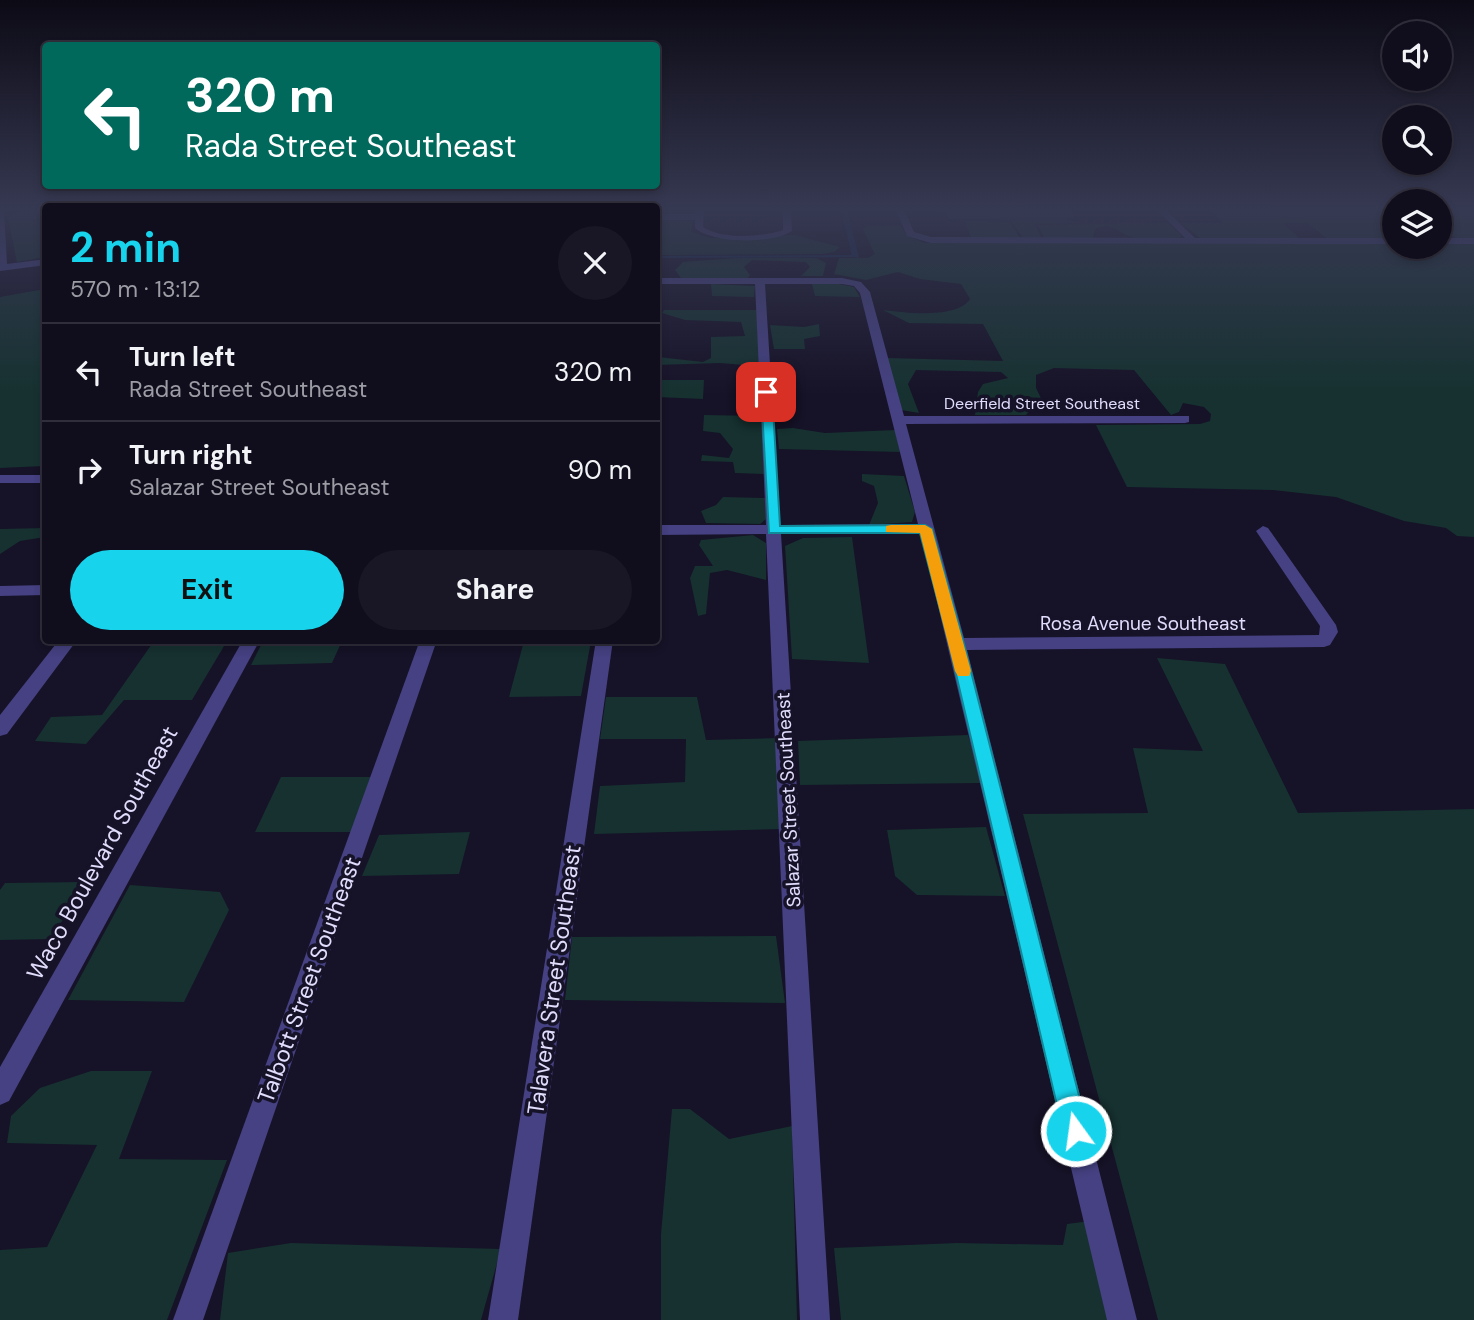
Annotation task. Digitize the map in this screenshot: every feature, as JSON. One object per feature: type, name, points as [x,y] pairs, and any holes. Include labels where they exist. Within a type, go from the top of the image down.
[{"type":"street","name":"Salazar Street Southeast","points":[[760,281],[815,1320]]},
{"type":"street","points":[[660,284],[842,281],[857,284],[865,292],[957,644],[1122,1320]]},
{"type":"street","name":"Deerfield Street Southeast","points":[[900,420],[1185,419]]},
{"type":"street","points":[[0,479],[42,480]]},
{"type":"street","points":[[660,530],[925,529]]},
{"type":"street","name":"Rosa Avenue Southeast","points":[[957,644],[1317,643],[1328,639],[1328,625],[1263,531]]},
{"type":"street","points":[[0,591],[42,590]]},
{"type":"street","points":[[0,729],[66,644]]},
{"type":"street","name":"Waco Boulevard Southeast","points":[[0,1092],[249,644]]},
{"type":"street","name":"Talbott Street Southeast","points":[[188,1320],[428,644]]},
{"type":"street","name":"Talavera Street Southeast","points":[[503,1320],[604,644]]},
{"type":"green space","points":[[676,272],[747,272],[750,275],[747,279],[681,278]]},
{"type":"green space","points":[[805,272],[824,272],[823,276],[801,276]]},
{"type":"green space","points":[[835,272],[1474,272],[1474,537],[1457,536],[1446,528],[1404,521],[1336,497],[1273,490],[1127,487],[1096,425],[1200,424],[1210,421],[1211,414],[1204,407],[1183,403],[1179,412],[1171,415],[1134,370],[1054,368],[1036,375],[1036,388],[1041,398],[1026,415],[975,415],[978,392],[983,384],[1008,378],[1001,372],[916,370],[908,384],[919,413],[901,410],[887,358],[1003,361],[983,324],[909,323],[883,310],[930,313],[954,310],[970,299],[961,284],[920,279],[898,272],[866,280],[834,274]]},
{"type":"green space","points":[[711,284],[755,286],[754,297],[712,296]]},
{"type":"green space","points":[[812,284],[854,287],[860,297],[815,296]]},
{"type":"green space","points":[[42,290],[42,466],[0,468],[0,297]]},
{"type":"green space","points":[[664,310],[758,310],[761,362],[757,366],[720,363],[660,365],[660,357],[703,362],[711,358],[711,337],[745,336],[741,322],[685,320],[662,313]]},
{"type":"green space","points":[[819,324],[820,336],[804,339],[805,349],[774,349],[770,325],[804,327]]},
{"type":"green space","points":[[660,380],[704,380],[703,399],[660,397]]},
{"type":"green space","points":[[704,415],[760,416],[764,474],[735,473],[733,462],[701,461],[702,455],[729,458],[733,449],[720,433],[703,431]]},
{"type":"green space","points":[[793,428],[825,433],[895,430],[900,452],[779,449],[777,429]]},
{"type":"green space","points":[[862,474],[904,476],[915,512],[912,522],[869,525],[878,503],[874,486],[862,481]]},
{"type":"green space","points":[[723,497],[765,498],[766,519],[760,524],[706,523],[701,511],[716,505]]},
{"type":"green space","points":[[42,528],[42,537],[20,541],[0,554],[0,529]]},
{"type":"green space","points":[[753,535],[766,543],[766,580],[727,570],[710,573],[706,614],[698,616],[690,578],[695,566],[713,566],[699,545],[701,540]]},
{"type":"green space","points":[[852,537],[869,663],[792,659],[785,546],[803,538]]},
{"type":"green space","points":[[152,644],[225,644],[192,700],[124,700],[86,744],[35,741],[51,717],[102,715]]},
{"type":"green space","points":[[261,644],[341,644],[332,663],[251,665]]},
{"type":"green space","points":[[523,644],[590,644],[581,696],[509,697]]},
{"type":"green space","points":[[1157,658],[1225,664],[1298,813],[1474,809],[1474,1320],[1158,1320],[1023,814],[1148,813],[1133,748],[1203,751]]},
{"type":"green space","points":[[606,697],[697,697],[706,740],[778,738],[781,829],[594,834],[600,786],[685,782],[686,739],[600,739]]},
{"type":"green space","points":[[968,735],[983,783],[800,785],[798,741]]},
{"type":"green space","points":[[281,777],[374,777],[354,832],[255,832]]},
{"type":"green space","points":[[986,827],[1005,896],[917,895],[895,876],[887,830]]},
{"type":"green space","points":[[470,832],[459,874],[362,876],[379,835]]},
{"type":"green space","points":[[84,882],[52,939],[0,940],[0,890],[5,883]]},
{"type":"green space","points":[[130,885],[220,892],[229,910],[184,1002],[68,1000]]},
{"type":"green space","points":[[776,936],[785,1003],[565,1000],[572,937]]},
{"type":"green space","points":[[91,1071],[152,1071],[119,1159],[227,1160],[167,1320],[0,1320],[0,1250],[47,1247],[97,1145],[7,1143],[11,1116],[40,1088]]},
{"type":"green space","points":[[672,1109],[690,1109],[729,1139],[792,1126],[797,1320],[661,1320],[661,1234]]},
{"type":"green space","points":[[1090,1221],[1116,1320],[841,1320],[834,1248],[957,1243],[1063,1245],[1067,1224]]},
{"type":"green space","points":[[291,1243],[501,1249],[481,1320],[220,1320],[228,1253]]},
{"type":"slow traffic","points":[[891,529],[925,529],[963,671]]},
{"type":"route","points":[[766,392],[774,530],[925,529],[957,644],[1076,1131]]}]
